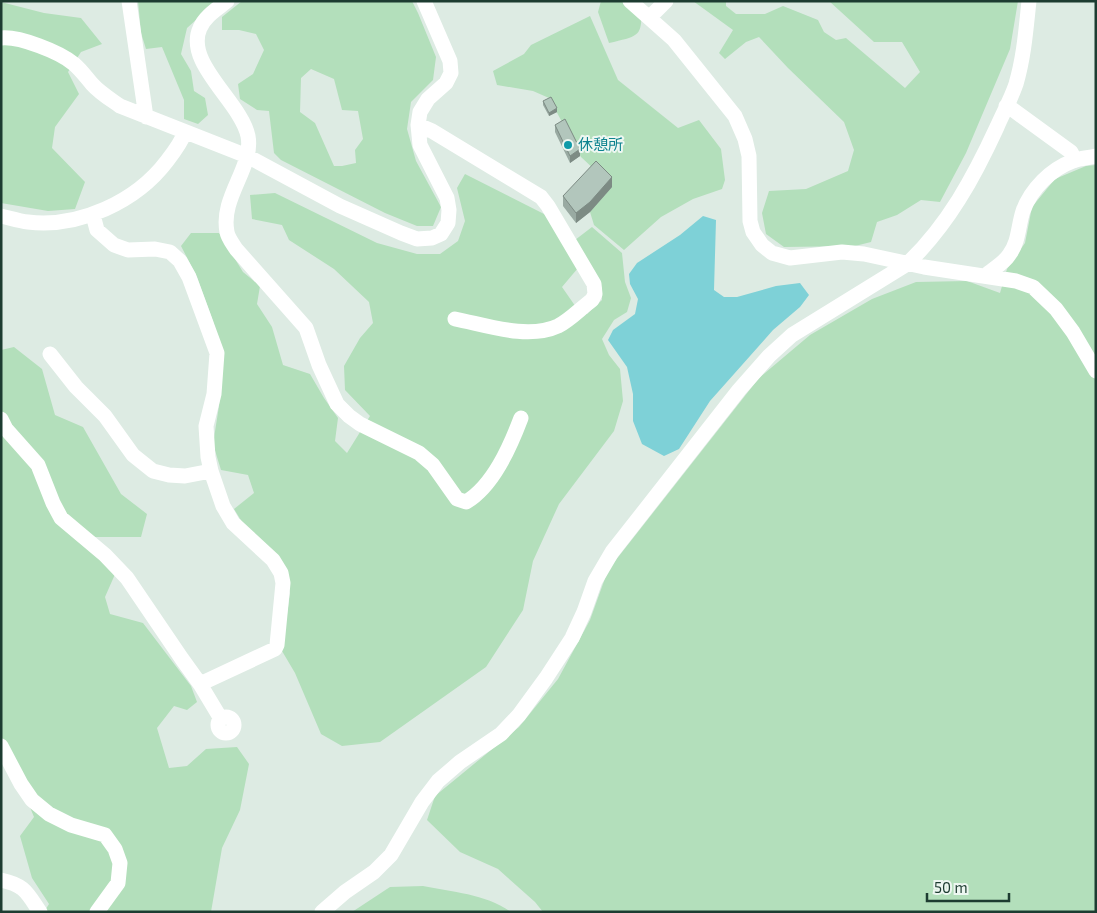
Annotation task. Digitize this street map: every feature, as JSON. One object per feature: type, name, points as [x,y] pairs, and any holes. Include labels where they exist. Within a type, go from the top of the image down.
[{"type":"street","points":[[129,1],[146,117]]},
{"type":"street","points":[[227,1],[209,15],[200,27],[197,39],[198,52],[241,119],[248,135],[249,148],[247,156],[225,217],[227,234],[236,249],[306,328],[336,404],[348,416],[360,424],[419,453],[433,465],[457,499],[466,502],[475,496],[487,482],[510,446],[521,418]]},
{"type":"street","points":[[1,38],[15,38],[73,62],[92,84],[107,98],[120,106],[247,156],[358,214],[417,239],[432,238],[441,234],[448,223],[448,204],[447,198],[420,145],[418,125],[420,112],[428,98],[446,83],[451,73],[450,61],[424,1]]},
{"type":"street","points":[[630,1],[674,40],[735,116],[745,138],[749,156],[750,221],[753,232],[762,245],[772,253],[790,258],[842,252],[864,254],[907,264],[986,275],[1034,287],[1056,309],[1073,332],[1096,370]]},
{"type":"street","points":[[650,17],[666,1]]},
{"type":"street","points":[[322,912],[374,872],[391,855],[422,802],[438,781],[460,762],[501,734],[519,716],[572,638],[595,581],[612,552],[652,498],[733,397],[769,356],[792,335],[907,264],[921,251],[962,196],[1016,85],[1024,52],[1029,1]]},
{"type":"street","points":[[1006,106],[1012,108],[1071,152],[1075,160]]},
{"type":"street","points":[[418,125],[432,131],[541,197],[594,284],[595,294],[592,300],[558,326],[538,332],[522,332],[455,319]]},
{"type":"street","points":[[1,216],[28,222],[46,222],[78,219],[93,215],[118,203],[156,175],[182,141],[185,132]]},
{"type":"street","points":[[986,275],[1009,256],[1016,241],[1022,212],[1030,196],[1047,176],[1060,166],[1075,160],[1096,156]]},
{"type":"street","points":[[93,215],[97,230],[114,245],[128,250],[155,249],[170,252],[180,261],[189,276],[217,352],[214,394],[206,426],[211,472],[222,506],[230,518],[252,542],[273,560],[281,573],[283,583],[277,645],[275,649],[200,684]]},
{"type":"street","points":[[1073,332],[1087,346],[1096,351]]},
{"type":"street","points":[[50,354],[76,388],[104,416],[133,455],[153,471],[169,476],[185,476],[211,472]]},
{"type":"street","points":[[1,419],[6,429],[38,464],[61,518],[105,554],[127,578],[200,684],[220,719]]},
{"type":"street","points":[[1,746],[21,784],[32,800],[49,814],[71,826],[106,835],[115,849],[120,863],[118,883],[97,912]]},
{"type":"street","points":[[1,880],[16,883],[26,891],[40,912]]},
{"type":"green space","points":[[138,1],[217,1],[187,28],[181,54],[191,71],[194,91],[205,98],[208,115],[198,124],[184,119],[184,100],[162,47],[146,49],[141,33]]},
{"type":"green space","points":[[242,1],[412,1],[436,57],[433,80],[411,102],[407,129],[416,161],[441,207],[433,226],[417,226],[385,213],[281,160],[274,153],[269,111],[257,110],[240,99],[238,84],[253,74],[264,50],[256,34],[239,30],[222,30],[222,17]],"holes":[[[311,69],[334,79],[342,110],[358,111],[363,139],[355,150],[356,163],[342,166],[334,166],[315,123],[300,112],[301,78]]]},
{"type":"green space","points":[[601,1],[641,1],[641,21],[638,32],[628,38],[609,43],[598,12]]},
{"type":"green space","points":[[693,1],[726,1],[726,6],[736,14],[765,14],[783,6],[818,20],[824,32],[836,40],[846,38],[905,88],[920,72],[902,42],[874,42],[829,1],[1018,1],[1010,49],[966,153],[940,202],[921,200],[897,215],[877,222],[871,242],[855,246],[784,247],[766,234],[762,213],[769,191],[806,189],[848,171],[854,150],[844,122],[759,37],[746,42],[725,59],[719,53],[733,30]]},
{"type":"green space","points":[[1,2],[44,13],[81,18],[102,44],[81,52],[68,72],[79,94],[55,127],[52,148],[85,182],[75,209],[48,211],[1,203]]},
{"type":"green space","points":[[590,16],[618,80],[678,128],[699,120],[721,149],[725,180],[722,189],[693,199],[661,217],[624,250],[594,225],[590,212],[596,171],[581,157],[549,98],[533,91],[497,85],[493,71],[524,54],[531,45]]},
{"type":"green space","points":[[1096,165],[1096,912],[543,912],[535,902],[498,869],[460,852],[427,820],[435,796],[519,727],[558,679],[590,620],[608,570],[759,378],[810,335],[872,299],[916,282],[967,281],[1000,293],[1007,269],[1025,243],[1032,207],[1055,179],[1086,166]]},
{"type":"green space","points":[[465,174],[546,215],[578,268],[562,287],[578,310],[587,314],[602,300],[602,288],[575,240],[592,227],[622,253],[625,282],[631,298],[627,312],[614,320],[602,339],[609,355],[620,369],[623,401],[614,431],[559,504],[533,561],[523,610],[486,667],[380,742],[342,746],[321,734],[295,673],[282,651],[290,593],[281,560],[250,535],[234,509],[254,493],[248,475],[221,470],[213,444],[223,360],[213,321],[197,277],[181,246],[191,233],[219,233],[243,272],[260,286],[257,304],[272,327],[283,365],[310,374],[338,418],[335,441],[347,453],[370,416],[345,390],[344,366],[360,338],[373,323],[369,302],[334,269],[289,240],[282,225],[252,219],[250,195],[275,193],[377,243],[417,254],[440,254],[458,241],[465,221],[457,188]]},
{"type":"green space","points":[[14,347],[42,369],[55,415],[83,427],[121,494],[147,514],[141,537],[79,537],[116,572],[105,597],[110,614],[143,623],[191,686],[197,702],[187,710],[174,706],[157,728],[169,768],[187,766],[206,749],[237,747],[249,764],[240,810],[222,848],[211,912],[44,912],[49,904],[32,878],[20,836],[34,817],[27,800],[1,758],[1,350]]},
{"type":"green space","points":[[423,886],[480,897],[511,912],[352,912],[390,887]]},
{"type":"water","points":[[703,216],[716,220],[714,290],[724,297],[737,297],[776,286],[800,283],[809,295],[800,307],[773,330],[710,401],[679,449],[664,456],[642,444],[633,421],[633,394],[627,367],[608,340],[613,330],[635,314],[638,299],[630,284],[629,274],[637,263],[680,235]]},
{"type":"building","points":[[551,97],[557,108],[549,113],[543,101]]},
{"type":"building","name":"休憩所","points":[[565,119],[580,149],[570,156],[555,125]]},
{"type":"building","points":[[596,161],[612,177],[590,202],[576,213],[563,196]]},
{"type":"place","name":"休憩所","points":[[568,145]]}]
